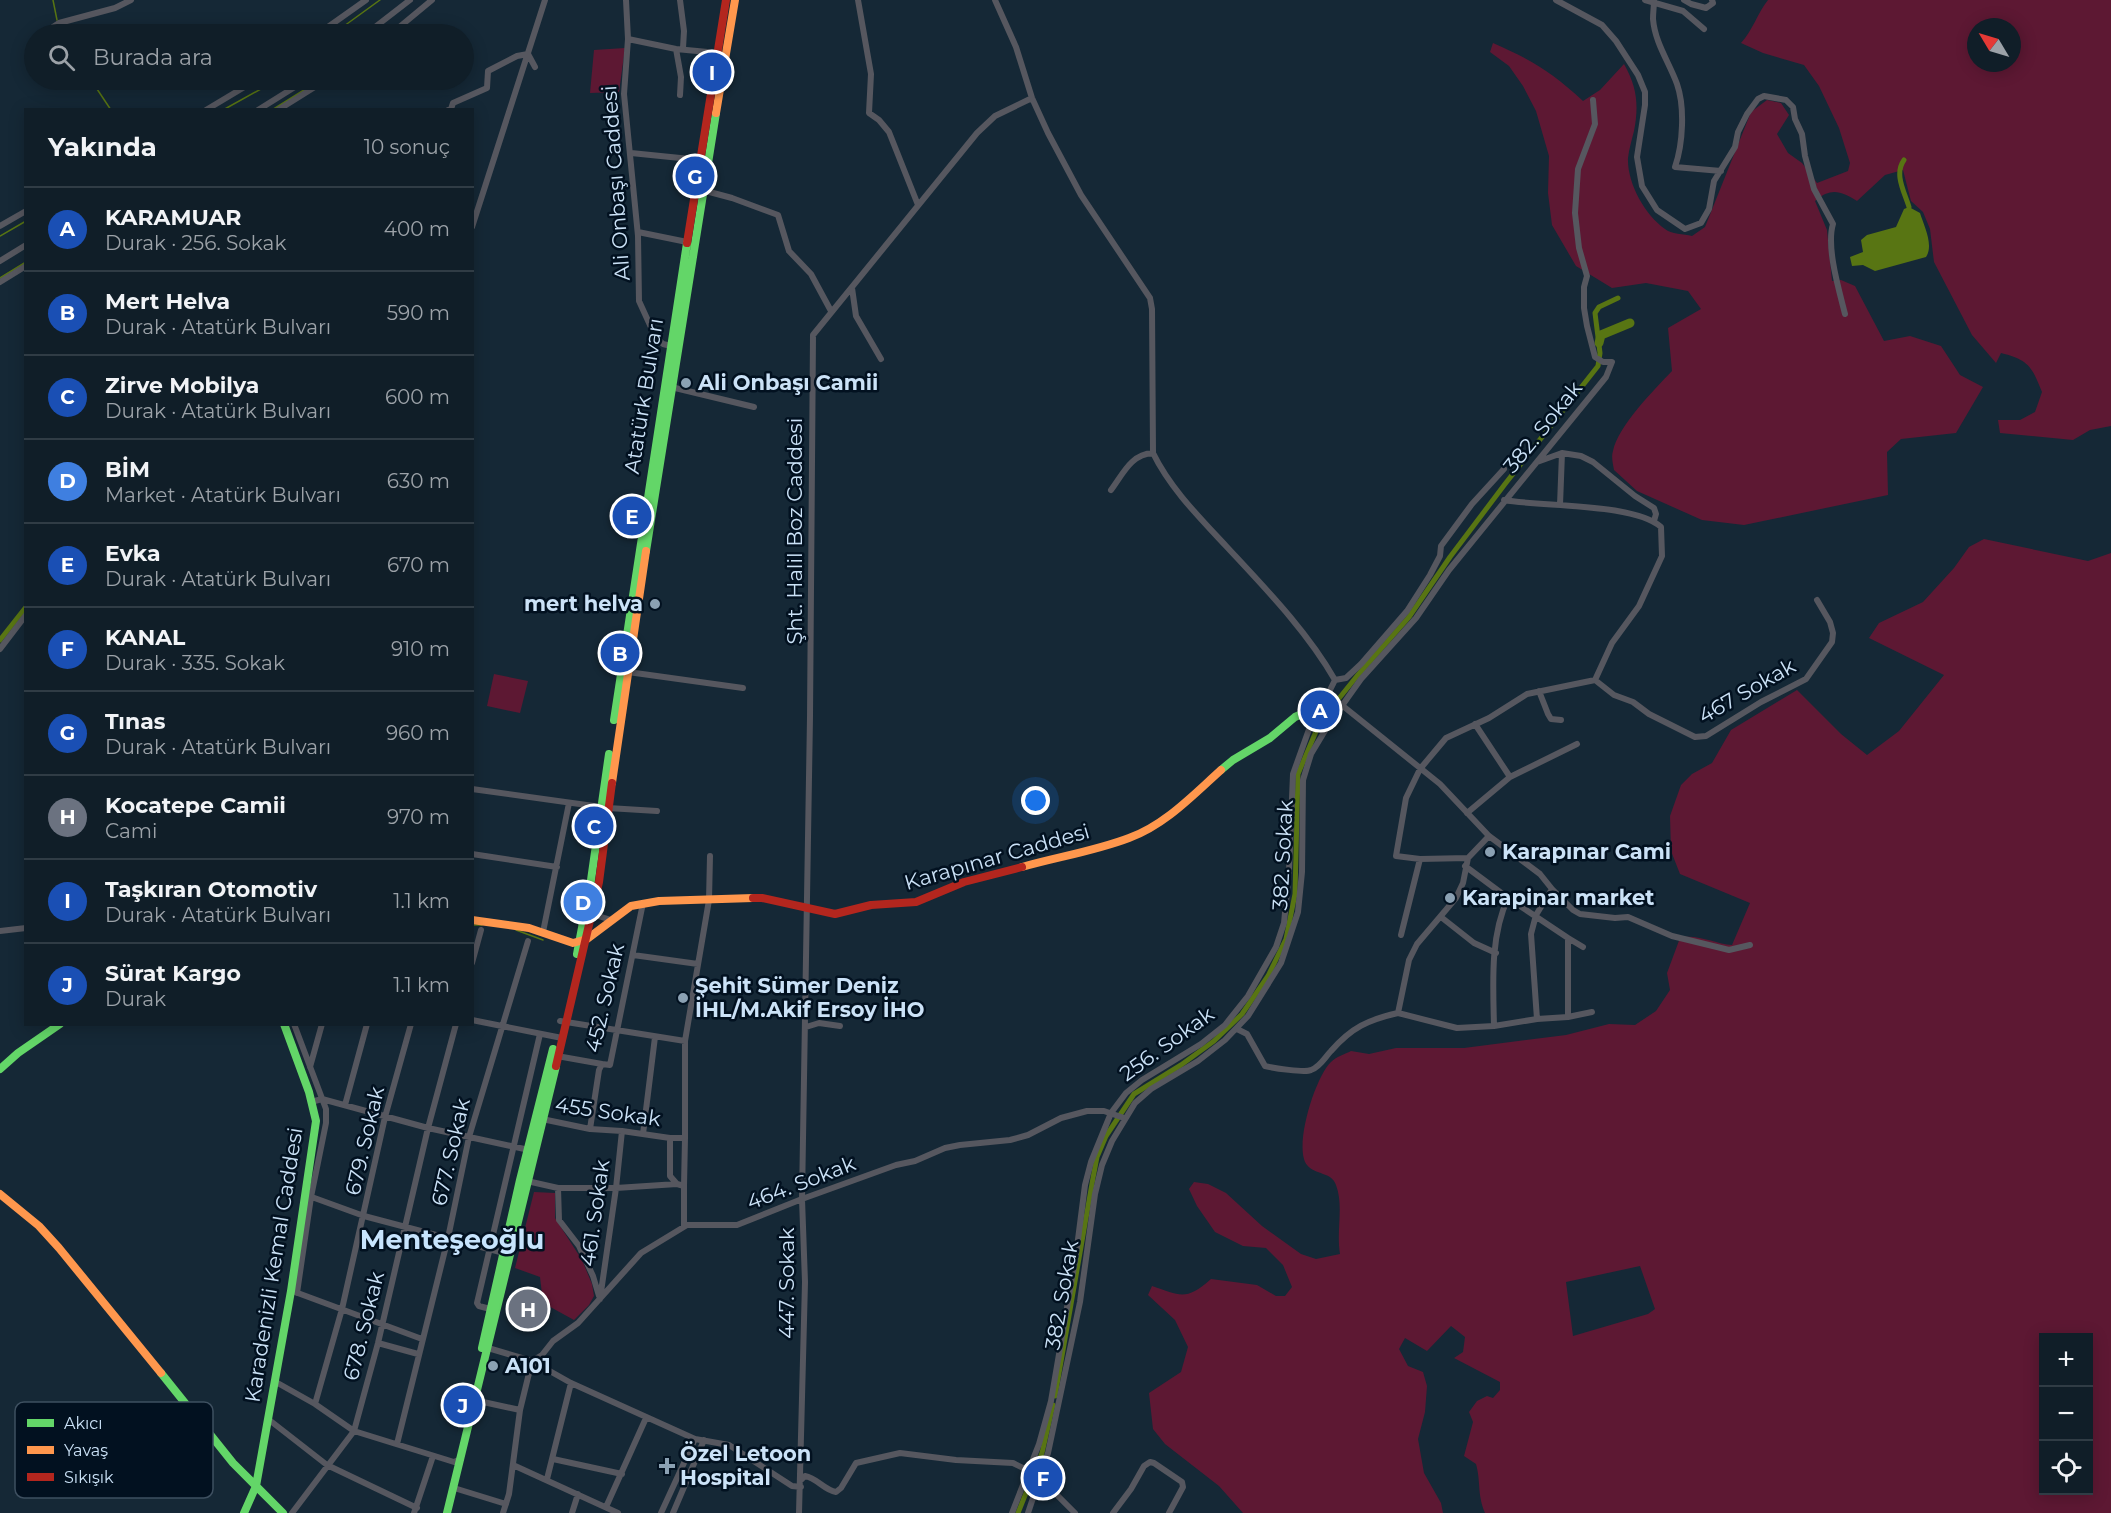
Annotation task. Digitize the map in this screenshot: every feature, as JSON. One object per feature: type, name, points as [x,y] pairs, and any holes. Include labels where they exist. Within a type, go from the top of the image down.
[{"type":"main road","name":"Atatürk Bulvarı","points":[[559,1038],[589,913],[599,882],[605,808],[674,347],[699,160],[726,0]]},
{"type":"main road","name":"Atatürk Bulvarı","points":[[605,808],[671,387],[674,347],[735,0]]},
{"type":"main road","name":"Karapınar Caddesi","points":[[583,940],[631,906],[643,903],[762,897],[836,914],[871,905],[916,902],[964,882],[1130,838],[1158,823],[1182,805],[1233,760],[1270,738],[1295,717],[1317,707]]},
{"type":"main road","points":[[474,920],[529,928],[573,943],[583,940]]},
{"type":"main road","points":[[0,1069],[18,1053],[57,1026]]},
{"type":"main road","name":"Karadenizli Kemal Caddesi","points":[[244,1513],[256,1486],[274,1381],[294,1292],[316,1121],[285,1026]]},
{"type":"main road","points":[[441,1513],[488,1348],[527,1181],[531,1151],[542,1119],[557,1056],[559,1038]]},
{"type":"main road","points":[[447,1513],[490,1308],[559,1038]]},
{"type":"main road","points":[[0,1194],[39,1226],[59,1248],[184,1402]]},
{"type":"main road","points":[[213,1438],[233,1463],[283,1513]]},
{"type":"street","points":[[59,24],[115,8],[130,0]]},
{"type":"street","points":[[332,24],[366,0]]},
{"type":"street","points":[[379,24],[410,0]]},
{"type":"street","points":[[403,24],[432,0]]},
{"type":"street","points":[[474,220],[545,0]]},
{"type":"street","name":"Ali Onbaşı Caddesi","points":[[626,0],[628,39],[624,94],[638,232],[639,301],[655,336],[663,344],[674,347]]},
{"type":"street","points":[[680,95],[680,48],[684,31],[681,0]]},
{"type":"street","points":[[858,0],[871,74],[868,113],[879,120],[889,132],[918,205]]},
{"type":"street","points":[[995,0],[1016,47],[1032,98],[1048,133],[1081,195],[1150,298],[1153,453],[1161,471],[1310,641],[1335,680],[1346,678],[1361,664],[1407,611],[1440,556],[1441,546],[1472,504],[1504,469]]},
{"type":"street","points":[[1556,0],[1602,25],[1616,41],[1638,75],[1645,92],[1637,157],[1642,186],[1657,210],[1685,229],[1701,223],[1708,209],[1714,181],[1735,147],[1738,132],[1747,114],[1758,99],[1764,96],[1786,100],[1793,107],[1795,119],[1802,134],[1814,189],[1833,224],[1830,233],[1831,245],[1845,314]]},
{"type":"street","points":[[1646,0],[1683,10],[1704,29]]},
{"type":"street","points":[[1684,0],[1706,8],[1713,3],[1712,0]]},
{"type":"street","points":[[1656,1],[1653,18],[1656,36],[1677,84],[1682,104],[1682,125],[1675,167],[1721,171]]},
{"type":"street","points":[[628,39],[718,53]]},
{"type":"street","points":[[528,54],[535,67]]},
{"type":"street","points":[[451,108],[453,103],[487,88],[488,71],[517,56],[528,54]]},
{"type":"street","points":[[209,108],[239,90]]},
{"type":"street","points":[[261,108],[290,90]]},
{"type":"street","points":[[281,108],[310,90]]},
{"type":"street","name":"Şht. Halil Boz Caddesi","points":[[808,909],[813,335],[977,132],[995,116],[1032,98]]},
{"type":"street","name":"382. Sokak","points":[[1028,1513],[1034,1473],[1048,1453],[1080,1302],[1095,1194],[1102,1165],[1124,1118],[1135,1103],[1151,1089],[1198,1060],[1237,1029],[1248,1016],[1281,963],[1298,912],[1302,872],[1303,780],[1311,754],[1341,705],[1416,618],[1442,579],[1504,500],[1606,377],[1612,362],[1602,362],[1595,357],[1587,326],[1584,287],[1587,276],[1579,248],[1575,213],[1578,169],[1595,124],[1593,100]]},
{"type":"street","points":[[631,153],[699,160]]},
{"type":"street","points":[[702,190],[732,198],[778,216],[789,251],[811,274],[831,311]]},
{"type":"street","points":[[0,226],[24,212]]},
{"type":"street","points":[[638,232],[687,242]]},
{"type":"street","points":[[0,261],[24,246]]},
{"type":"street","points":[[0,282],[24,267]]},
{"type":"street","points":[[852,288],[856,316],[881,359]]},
{"type":"street","points":[[671,387],[754,407]]},
{"type":"street","points":[[1111,490],[1134,460],[1141,454],[1153,453]]},
{"type":"street","points":[[1535,463],[1562,453],[1581,456],[1593,462],[1635,496],[1654,507],[1656,514],[1654,521]]},
{"type":"street","points":[[1560,505],[1562,453]]},
{"type":"street","points":[[1468,858],[1420,859],[1396,856],[1407,798],[1420,769],[1446,738],[1527,694],[1595,680],[1612,643],[1639,606],[1662,556],[1661,527],[1654,521],[1601,508],[1504,500]]},
{"type":"street","name":"467 Sokak","points":[[1595,680],[1614,695],[1633,702],[1649,714],[1695,737],[1706,736],[1761,702],[1806,679],[1832,642],[1833,633],[1830,622],[1817,600]]},
{"type":"street","points":[[0,649],[24,618]]},
{"type":"street","points":[[628,672],[743,688]]},
{"type":"street","name":"256. Sokak","points":[[1012,1513],[1034,1473],[1051,1401],[1076,1255],[1085,1185],[1091,1162],[1113,1114],[1126,1093],[1142,1080],[1201,1044],[1224,1025],[1248,996],[1276,947],[1284,924],[1289,871],[1293,774],[1317,707],[1330,696],[1335,680]]},
{"type":"street","points":[[1539,692],[1551,719],[1561,720]]},
{"type":"street","points":[[1330,696],[1440,784],[1489,836],[1540,874],[1573,910],[1580,914],[1615,918],[1628,917],[1672,936],[1721,948],[1741,948],[1750,945]]},
{"type":"street","points":[[1475,724],[1510,777]]},
{"type":"street","points":[[1467,813],[1510,777],[1577,744]]},
{"type":"street","points":[[474,789],[605,808],[657,811]]},
{"type":"street","points":[[543,932],[569,803]]},
{"type":"street","points":[[1398,1013],[1409,960],[1417,944],[1460,892],[1468,858],[1489,836]]},
{"type":"street","points":[[474,854],[557,867]]},
{"type":"street","points":[[503,1513],[513,1465],[520,1410],[532,1361],[542,1355],[553,1341],[578,1323],[641,1253],[684,1226],[685,1041],[709,900],[710,856]]},
{"type":"street","points":[[1401,935],[1420,859]]},
{"type":"street","points":[[1465,866],[1508,898],[1583,946]]},
{"type":"street","points":[[1537,1019],[1531,934],[1536,915],[1552,889]]},
{"type":"street","points":[[1494,1026],[1497,929],[1500,915],[1508,898]]},
{"type":"street","name":"452. Sokak","points":[[590,1130],[602,1064],[610,1065],[618,1031],[643,903]]},
{"type":"street","name":"447. Sokak","points":[[799,1513],[805,1282],[802,1198],[808,909]]},
{"type":"street","points":[[589,913],[611,920]]},
{"type":"street","points":[[1441,917],[1474,943],[1496,953]]},
{"type":"street","points":[[0,931],[24,928]]},
{"type":"street","points":[[474,956],[481,930]]},
{"type":"street","points":[[1568,938],[1568,1017]]},
{"type":"street","name":"677. Sokak","points":[[397,1444],[448,1238],[469,1137],[528,941]]},
{"type":"street","points":[[633,955],[698,964]]},
{"type":"street","points":[[1237,1029],[1247,1034],[1265,1066],[1309,1072],[1360,1024],[1378,1017],[1398,1013],[1457,1028],[1494,1026],[1592,1012]]},
{"type":"street","points":[[474,1020],[559,1038]]},
{"type":"street","points":[[563,1022],[685,1041]]},
{"type":"street","points":[[806,1027],[819,1023],[840,1026]]},
{"type":"street","points":[[295,1026],[326,1109],[326,1123],[308,1196],[405,1227],[504,1253]]},
{"type":"street","points":[[310,1067],[321,1026]]},
{"type":"street","points":[[345,1105],[366,1026]]},
{"type":"street","name":"679. Sokak","points":[[315,1404],[342,1309],[385,1117],[410,1026]]},
{"type":"street","name":"678. Sokak","points":[[292,1513],[354,1431],[378,1343],[428,1128],[455,1026]]},
{"type":"street","points":[[490,1308],[479,1306],[477,1303],[540,1034]]},
{"type":"street","points":[[643,1134],[655,1037]]},
{"type":"street","points":[[557,1056],[602,1064]]},
{"type":"street","points":[[311,1102],[322,1099],[428,1128],[531,1151]]},
{"type":"street","name":"464. Sokak","points":[[684,1226],[737,1225],[802,1198],[896,1165],[915,1161],[945,1148],[1010,1140],[1028,1135],[1061,1118],[1087,1111],[1104,1111],[1124,1118]]},
{"type":"street","name":"455 Sokak","points":[[542,1119],[590,1130],[685,1138]]},
{"type":"street","name":"461. Sokak","points":[[600,1299],[622,1131]]},
{"type":"street","points":[[670,1138],[670,1176],[677,1184]]},
{"type":"street","points":[[527,1181],[558,1188],[616,1188],[677,1184],[684,1186]]},
{"type":"street","points":[[558,1188],[559,1220],[579,1246],[593,1276],[600,1299]]},
{"type":"street","points":[[294,1292],[422,1339]]},
{"type":"street","points":[[378,1343],[418,1354]]},
{"type":"street","points":[[488,1348],[532,1361],[571,1383],[695,1439],[729,1445],[792,1486],[801,1484],[805,1476],[836,1492],[841,1488],[856,1463],[900,1453],[956,1460],[1013,1463],[1034,1473],[1075,1513]]},
{"type":"street","points":[[274,1381],[315,1404],[354,1431],[433,1456],[457,1461]]},
{"type":"street","points":[[547,1479],[571,1383]]},
{"type":"street","points":[[474,1400],[520,1410]]},
{"type":"street","points":[[606,1507],[646,1418]]},
{"type":"street","points":[[268,1419],[327,1465],[416,1511],[433,1456]]},
{"type":"street","points":[[662,1513],[695,1439]]},
{"type":"street","points":[[673,1513],[704,1440]]},
{"type":"street","points":[[553,1459],[622,1474]]},
{"type":"street","points":[[1113,1513],[1131,1489],[1144,1466],[1150,1462],[1182,1482],[1183,1487],[1172,1512]]},
{"type":"street","points":[[513,1465],[618,1513]]},
{"type":"street","points":[[454,1488],[506,1504]]},
{"type":"street","points":[[572,1513],[578,1494]]},
{"type":"shaded area","points":[[1768,0],[2111,0],[2111,426],[2090,430],[2073,440],[2000,433],[1998,420],[2020,420],[2035,412],[2042,392],[2032,371],[2024,362],[2001,353],[1996,363],[1972,335],[1934,262],[1930,229],[1923,212],[1911,201],[1903,170],[1885,175],[1857,201],[1841,193],[1831,192],[1815,201],[1827,230],[1832,281],[1841,280],[1855,286],[1884,341],[1910,336],[1941,346],[1960,375],[1983,387],[1956,433],[1901,439],[1887,452],[1888,495],[1744,525],[1702,520],[1637,491],[1614,470],[1612,453],[1616,441],[1629,420],[1672,371],[1668,328],[1701,309],[1688,291],[1646,283],[1612,288],[1576,266],[1552,225],[1548,193],[1549,156],[1536,111],[1509,66],[1490,52],[1493,43],[1541,67],[1583,101],[1600,90],[1624,64],[1632,81],[1636,104],[1636,122],[1628,158],[1628,168],[1634,188],[1644,207],[1665,229],[1692,236],[1705,227],[1751,112],[1767,100],[1781,103],[1789,115],[1777,134],[1788,153],[1802,163],[1817,183],[1848,171],[1850,163],[1839,128],[1819,86],[1804,65],[1763,53],[1741,43]]},
{"type":"shaded area","points":[[625,48],[619,92],[590,93],[594,50]]},
{"type":"shaded area","points":[[1909,207],[1920,213],[1926,229],[1929,247],[1926,257],[1875,271],[1863,265],[1852,266],[1850,257],[1863,252],[1861,240],[1867,235],[1896,227],[1904,209]]},
{"type":"shaded area","points":[[1984,539],[2088,561],[2111,553],[2111,1513],[1485,1513],[1476,1464],[1464,1456],[1473,1422],[1469,1412],[1477,1401],[1487,1396],[1493,1398],[1500,1390],[1500,1382],[1454,1358],[1463,1352],[1465,1337],[1451,1326],[1427,1351],[1405,1338],[1399,1349],[1408,1366],[1423,1372],[1427,1386],[1425,1412],[1418,1439],[1424,1473],[1441,1503],[1443,1513],[1243,1513],[1219,1486],[1165,1444],[1153,1429],[1149,1393],[1181,1372],[1188,1347],[1175,1320],[1148,1295],[1152,1286],[1177,1294],[1189,1294],[1211,1279],[1257,1285],[1276,1296],[1285,1296],[1292,1287],[1283,1265],[1266,1248],[1243,1246],[1215,1232],[1197,1206],[1189,1189],[1194,1182],[1208,1184],[1226,1193],[1262,1226],[1301,1254],[1316,1259],[1340,1254],[1339,1202],[1336,1185],[1331,1178],[1310,1168],[1303,1156],[1304,1129],[1313,1097],[1325,1070],[1333,1060],[1351,1051],[1369,1054],[1396,1048],[1464,1048],[1566,1035],[1609,1024],[1635,1025],[1656,1011],[1670,990],[1667,973],[1680,938],[1692,937],[1732,945],[1750,903],[1680,874],[1671,851],[1670,816],[1681,785],[1692,774],[1712,763],[1731,730],[1797,690],[1841,734],[1867,755],[1899,731],[1944,675],[1869,638],[1879,623],[1923,602],[1954,568],[1969,547]],"holes":[[[1640,1266],[1655,1309],[1648,1314],[1573,1336],[1566,1282]]]},
{"type":"shaded area","points":[[494,674],[528,681],[520,713],[487,706]]},
{"type":"shaded area","points":[[534,1192],[555,1193],[555,1218],[582,1260],[592,1284],[594,1296],[589,1305],[574,1320],[543,1303],[540,1277],[515,1268]]},
{"type":"waterway","points":[[53,0],[57,20]]},
{"type":"waterway","points":[[347,24],[380,0]]},
{"type":"waterway","points":[[98,90],[110,108]]},
{"type":"waterway","points":[[227,108],[259,90]]},
{"type":"waterway","points":[[275,108],[304,90]]},
{"type":"waterway","points":[[1904,160],[1900,177],[1909,207]]},
{"type":"waterway","points":[[0,236],[24,222]]},
{"type":"waterway","points":[[0,278],[24,263]]},
{"type":"waterway","points":[[1055,1396],[1097,1157],[1106,1136],[1134,1094],[1214,1041],[1242,1014],[1268,976],[1286,939],[1295,894],[1298,774],[1320,722],[1409,617],[1450,557],[1598,366],[1600,353],[1595,313],[1599,307],[1618,298]]},
{"type":"waterway","points":[[1599,343],[1601,335],[1630,323]]},
{"type":"waterway","points":[[0,640],[24,610]]},
{"type":"waterway","points":[[474,925],[482,925]]},
{"type":"waterway","points":[[516,930],[543,940]]},
{"type":"waterway","points":[[1018,1513],[1042,1453],[1053,1405]]},
{"type":"traffic: fast","points":[[646,551],[716,113]]},
{"type":"traffic: fast","points":[[614,720],[687,243]]},
{"type":"traffic: fast","points":[[1221,770],[1233,760],[1270,738],[1295,717],[1317,707]]},
{"type":"traffic: fast","points":[[577,954],[591,880],[609,754]]},
{"type":"traffic: fast","points":[[0,1069],[18,1053],[57,1026]]},
{"type":"traffic: fast","points":[[244,1513],[256,1486],[291,1291],[316,1121],[309,1092],[285,1026]]},
{"type":"traffic: fast","points":[[482,1348],[520,1180],[553,1049]]},
{"type":"traffic: fast","points":[[447,1513],[556,1066]]},
{"type":"traffic: fast","points":[[161,1373],[184,1402]]},
{"type":"traffic: fast","points":[[213,1438],[233,1463],[283,1513]]},
{"type":"traffic: slow","points":[[716,113],[735,0]]},
{"type":"traffic: slow","points":[[612,783],[646,551]]},
{"type":"traffic: slow","points":[[1022,867],[1103,847],[1142,832],[1167,817],[1221,770]]},
{"type":"traffic: slow","points":[[474,920],[529,928],[573,943],[587,939],[631,906],[659,901],[753,898]]},
{"type":"traffic: slow","points":[[0,1194],[39,1226],[59,1248],[161,1373]]},
{"type":"traffic: jam","points":[[687,243],[726,0]]},
{"type":"traffic: jam","points":[[556,1066],[599,882],[612,783]]},
{"type":"traffic: jam","points":[[753,898],[835,914],[871,905],[916,902],[964,882],[1022,867]]},
{"type":"place","name":"Taşkıran Otomotiv","points":[[712,72]]},
{"type":"place","name":"Tınas","points":[[695,176]]},
{"type":"place","name":"Ali Onbaşı Camii","points":[[686,383]]},
{"type":"place","name":"Evka","points":[[632,516]]},
{"type":"place","name":"mert helva","points":[[655,604]]},
{"type":"place","name":"Mert Helva","points":[[620,653]]},
{"type":"place","name":"KARAMUAR","points":[[1320,710]]},
{"type":"place","name":"Zirve Mobilya","points":[[594,826]]},
{"type":"place","name":"Karapınar Cami","points":[[1490,852]]},
{"type":"place","name":"Karapinar market","points":[[1450,898]]},
{"type":"place","name":"BİM","points":[[583,902]]},
{"type":"place","name":"Şehit Sümer Deniz İHL/M.Akif Ersoy İHO","points":[[683,998]]},
{"type":"place","name":"Kocatepe Camii","points":[[528,1309]]},
{"type":"place","name":"A101","points":[[493,1366]]},
{"type":"place","name":"Sürat Kargo","points":[[463,1405]]},
{"type":"place","name":"Özel Letoon Hospital","points":[[667,1466]]},
{"type":"place","name":"KANAL","points":[[1043,1478]]},
{"type":"district","name":"Menteşeoğlu","points":[[452,1240]]}]
